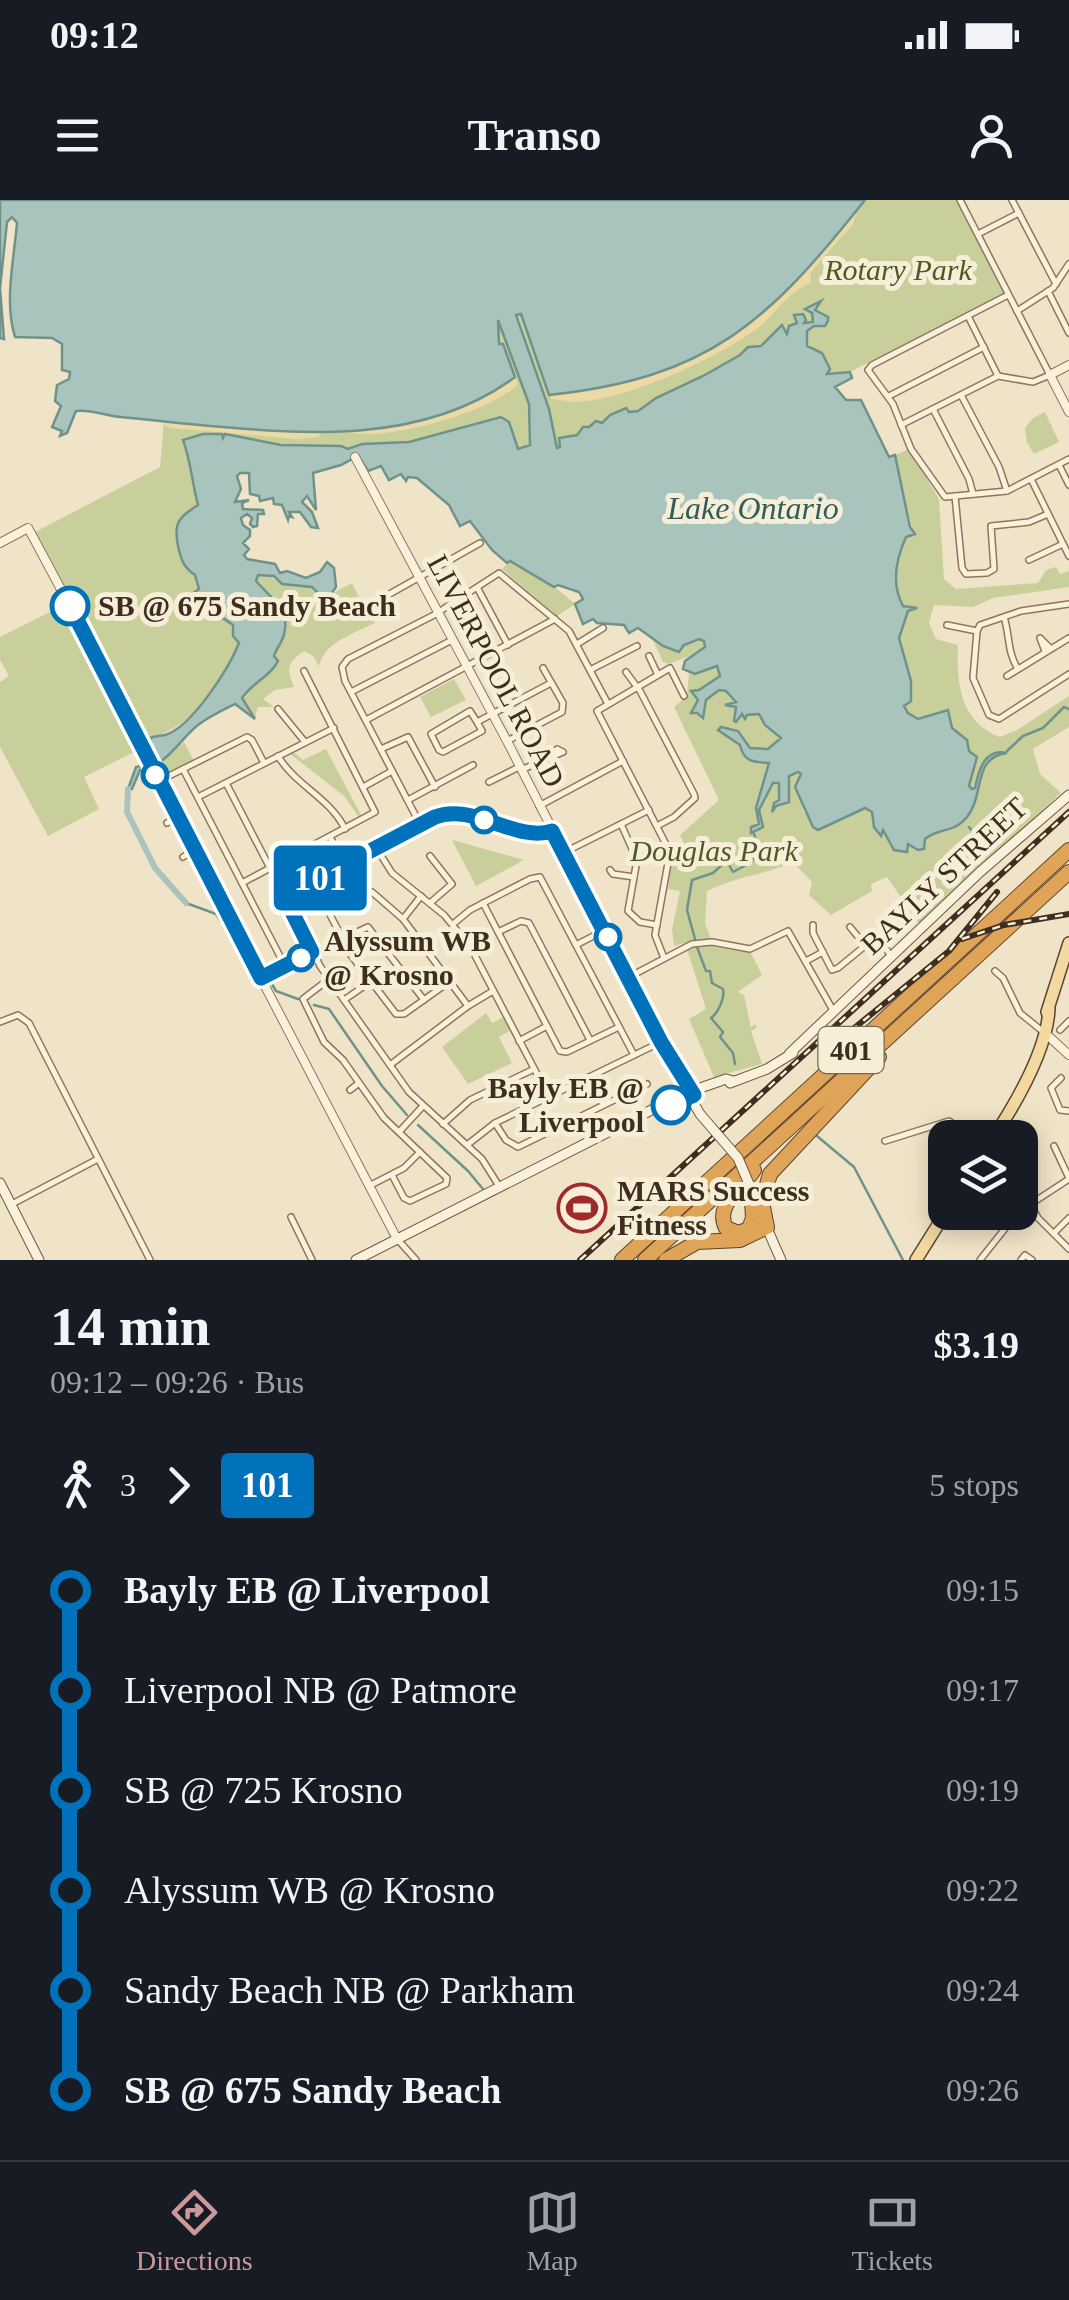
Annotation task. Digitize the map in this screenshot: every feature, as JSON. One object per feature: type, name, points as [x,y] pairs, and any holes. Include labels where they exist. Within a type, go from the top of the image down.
[{"type":"highway","name":"401","points":[[622,1260],[1069,850]]},
{"type":"highway","name":"401","points":[[634,1260],[1069,862]]},
{"type":"highway","name":"401","points":[[646,1260],[1069,872]]},
{"type":"highway","name":"401","points":[[656,1260],[750,1180],[1069,882]]},
{"type":"highway","points":[[666,1260],[697,1242],[740,1240],[766,1227],[762,1202],[770,1174],[883,1053]]},
{"type":"highway","points":[[750,1180],[723,1208],[721,1216],[726,1228],[738,1233],[748,1229],[754,1218],[752,1202]]},
{"type":"main road","name":"BAYLY STREET","points":[[356,1260],[662,1107],[726,1080],[767,1069],[789,1054],[980,872],[1069,795]]},
{"type":"main road","points":[[1003,1120],[1020,1094],[1038,1049],[1069,943]]},
{"type":"main road","name":"LIVERPOOL ROAD","points":[[690,1094],[750,1180],[779,1260]]},
{"type":"main road","name":"LIVERPOOL ROAD","points":[[750,1180],[752,1202],[766,1227]]},
{"type":"main road","points":[[0,1183],[39,1260]]},
{"type":"main road","points":[[916,1260],[935,1230]]},
{"type":"street","points":[[960,200],[1069,412]]},
{"type":"street","points":[[1012,200],[1056,284]]},
{"type":"street","points":[[978,234],[1019,213]]},
{"type":"street","points":[[1017,311],[1056,284],[1069,264]]},
{"type":"street","points":[[1048,291],[1069,333]]},
{"type":"street","points":[[1008,295],[868,368],[888,396],[911,449],[944,497],[1007,491],[1069,460]]},
{"type":"street","points":[[968,316],[998,376]]},
{"type":"street","points":[[888,396],[984,347]]},
{"type":"street","points":[[902,425],[998,376],[1033,382],[1069,365]]},
{"type":"street","points":[[961,395],[999,467],[1007,491]]},
{"type":"street","points":[[933,410],[969,479],[972,494]]},
{"type":"street","name":"LIVERPOOL ROAD","points":[[355,456],[690,1094]]},
{"type":"street","points":[[1059,465],[1069,485]]},
{"type":"street","points":[[1031,479],[1069,556]]},
{"type":"street","points":[[955,496],[962,568],[966,574],[994,569],[992,526],[1028,522],[1048,514]]},
{"type":"street","points":[[0,543],[28,528],[134,726],[158,781],[368,1187],[397,1239],[416,1260]]},
{"type":"street","points":[[363,609],[480,543]]},
{"type":"street","points":[[1029,560],[1063,544]]},
{"type":"street","points":[[421,826],[342,674],[344,662],[478,589],[499,573],[555,619],[577,644],[608,704]]},
{"type":"street","points":[[478,589],[508,645]]},
{"type":"street","points":[[1069,604],[1021,611],[980,624],[976,631],[974,683],[993,718],[1004,716],[1069,674]]},
{"type":"street","points":[[1004,617],[1009,631],[1008,651],[1018,670]]},
{"type":"street","points":[[366,720],[555,619]]},
{"type":"street","points":[[947,625],[976,631]]},
{"type":"street","points":[[577,644],[603,628]]},
{"type":"street","points":[[1007,676],[1069,638]]},
{"type":"street","points":[[351,692],[452,640]]},
{"type":"street","points":[[590,670],[636,646]]},
{"type":"street","points":[[648,656],[658,675]]},
{"type":"street","points":[[506,741],[562,712],[563,703],[543,668]]},
{"type":"street","points":[[664,958],[656,941],[656,924],[670,858],[598,709],[670,668],[684,696]]},
{"type":"street","points":[[242,882],[375,812],[304,671]]},
{"type":"street","points":[[626,672],[640,691],[695,798],[657,826]]},
{"type":"street","points":[[477,722],[550,682]]},
{"type":"street","points":[[278,709],[305,742]]},
{"type":"street","points":[[470,710],[477,722],[482,732],[444,752],[431,734],[470,710]]},
{"type":"street","points":[[197,797],[334,728]]},
{"type":"street","points":[[158,781],[247,737],[264,763]]},
{"type":"street","points":[[380,749],[408,737],[435,787]]},
{"type":"street","points":[[489,782],[552,755]]},
{"type":"street","points":[[278,756],[288,772],[332,808],[345,829]]},
{"type":"street","points":[[538,806],[623,761]]},
{"type":"street","points":[[408,800],[473,765]]},
{"type":"street","points":[[183,769],[284,966]]},
{"type":"street","points":[[364,786],[392,771]]},
{"type":"street","points":[[226,783],[270,868]]},
{"type":"street","points":[[563,854],[649,810]]},
{"type":"street","points":[[500,1187],[482,1159],[423,1106],[390,1066],[312,952],[287,902],[290,893],[440,815],[456,813],[537,833],[552,831]]},
{"type":"street","points":[[167,823],[178,818]]},
{"type":"street","points":[[621,824],[637,860],[628,911],[640,922],[656,924]]},
{"type":"street","points":[[330,837],[345,864]]},
{"type":"street","points":[[377,849],[386,866],[453,924],[470,946],[549,1097]]},
{"type":"street","points":[[183,856],[194,850]]},
{"type":"street","points":[[430,856],[452,884],[430,903]]},
{"type":"street","points":[[610,870],[634,877]]},
{"type":"street","points":[[453,924],[483,904],[536,876],[540,878],[634,1054]]},
{"type":"street","points":[[313,882],[342,939],[370,982],[400,1016],[449,982]]},
{"type":"street","points":[[326,910],[366,890],[403,919],[468,1006]]},
{"type":"street","points":[[403,919],[421,896]]},
{"type":"street","points":[[483,904],[564,1053],[619,1027]]},
{"type":"street","points":[[498,932],[520,920],[528,923],[591,1042]]},
{"type":"street","points":[[813,925],[835,970],[864,944],[880,936],[892,959]]},
{"type":"street","points":[[850,927],[864,944]]},
{"type":"street","points":[[342,939],[368,928],[424,1000]]},
{"type":"street","points":[[576,945],[605,930]]},
{"type":"street","points":[[628,976],[700,942],[750,949],[788,930],[834,1012]]},
{"type":"street","points":[[261,978],[312,952]]},
{"type":"street","points":[[806,962],[823,952]]},
{"type":"street","points":[[995,971],[1020,1013],[1069,1055]]},
{"type":"street","points":[[329,979],[306,995],[303,1002],[324,1042],[343,1060],[384,1118],[446,1175],[446,1184],[410,1201],[404,1198],[392,1175]]},
{"type":"street","points":[[344,1000],[370,982]]},
{"type":"street","points":[[390,1066],[493,991]]},
{"type":"street","points":[[0,1022],[18,1016],[29,1022],[150,1260]]},
{"type":"street","points":[[1060,1030],[1069,1021]]},
{"type":"street","points":[[519,1040],[547,1026]]},
{"type":"street","points":[[466,1145],[495,1123],[661,1042]]},
{"type":"street","points":[[443,1124],[470,1100],[534,1069]]},
{"type":"street","points":[[589,1077],[603,1105]]},
{"type":"street","points":[[1061,1078],[1051,1088],[1052,1093],[1060,1110],[1069,1111]]},
{"type":"street","points":[[350,1090],[359,1083]]},
{"type":"street","points":[[495,1123],[506,1140],[518,1147],[647,1084]]},
{"type":"street","points":[[399,1132],[423,1106]]},
{"type":"street","points":[[885,1141],[928,1128]]},
{"type":"street","points":[[1038,1201],[1069,1178],[1054,1146]]},
{"type":"street","points":[[368,1187],[404,1168],[420,1152]]},
{"type":"street","points":[[11,1204],[98,1159]]},
{"type":"street","points":[[290,1217],[312,1260]]},
{"type":"street","points":[[1038,1218],[1069,1249]]},
{"type":"street","points":[[1054,1233],[1069,1218]]},
{"type":"street","points":[[980,1260],[1004,1230]]},
{"type":"street","points":[[1021,1260],[1025,1255],[1032,1260]]},
{"type":"green space","name":"Rotary Park","points":[[865,200],[957,200],[1004,293],[850,372],[830,378],[764,343],[638,409],[579,429],[578,435],[556,448],[549,409],[517,313],[521,314],[549,395],[571,392],[830,245]]},
{"type":"green space","points":[[498,320],[529,404],[530,445],[517,449],[509,422],[501,417],[409,442],[362,444],[348,449],[203,434],[193,439],[203,498],[195,575],[245,636],[229,666],[195,712],[166,732],[150,737],[150,746],[35,532],[160,467],[164,420],[288,431],[348,432],[392,427],[499,345]]},
{"type":"green space","points":[[1045,412],[1059,442],[1034,454],[1025,428]]},
{"type":"green space","name":"Douglas Park","points":[[909,449],[939,499],[944,579],[956,589],[1038,583],[1046,570],[1056,567],[1060,574],[1069,571],[1069,587],[993,598],[973,607],[934,605],[929,623],[936,639],[958,645],[963,699],[976,722],[1000,737],[1069,696],[1069,727],[1033,749],[1040,774],[1061,793],[920,925],[887,877],[871,884],[872,891],[831,915],[809,895],[812,882],[793,862],[707,891],[705,923],[714,947],[751,953],[762,975],[738,992],[744,995],[751,1028],[755,1024],[757,1027],[751,1031],[762,1064],[714,1077],[689,1019],[706,1009],[685,943],[674,946],[672,929],[680,891],[668,889],[673,852],[684,844],[680,835],[719,800],[674,707],[687,696],[689,673],[713,662],[728,671],[706,700],[729,684],[793,730],[761,761],[769,763],[758,810],[776,781],[780,790],[775,806],[784,805],[789,775],[802,773],[806,807],[802,809],[818,829],[844,818],[847,790],[872,812],[887,836],[915,846],[925,837],[958,826],[968,815],[980,786],[969,787],[970,754],[964,740],[952,728],[909,757],[893,646],[903,607],[897,595],[897,556],[906,537],[913,532],[895,455]]},
{"type":"green space","points":[[510,561],[549,582],[575,604],[557,616],[502,569]]},
{"type":"green space","points":[[259,575],[270,576],[282,584],[312,587],[323,598],[352,583],[362,603],[359,612],[365,613],[367,609],[375,623],[334,644],[319,666],[304,651],[298,655],[290,666],[294,687],[275,690],[263,699],[274,707],[258,707],[255,717],[247,711],[242,698],[275,653],[284,627],[277,602],[255,579]]},
{"type":"green space","points":[[64,605],[132,731],[138,750],[84,777],[99,809],[48,836],[0,747],[0,682],[9,676],[0,660],[0,637]]},
{"type":"green space","points":[[690,633],[715,646],[669,664],[663,662],[651,636]]},
{"type":"green space","points":[[454,679],[466,700],[431,717],[420,697]]},
{"type":"green space","points":[[184,742],[194,761],[159,777],[155,767]]},
{"type":"green space","points":[[326,749],[361,815],[344,796],[289,753],[292,751],[303,760]]},
{"type":"green space","points":[[452,840],[524,860],[476,886]]},
{"type":"green space","points":[[486,1013],[492,1023],[504,1017],[511,1030],[499,1037],[512,1063],[468,1084],[442,1047]]},
{"type":"sand","points":[[857,211],[853,224],[810,273],[811,283],[795,292],[742,339],[644,386],[595,400],[551,399],[550,395],[649,375],[689,360],[725,340],[791,286]]},
{"type":"sand","points":[[515,377],[518,384],[505,395],[463,414],[388,433],[349,432],[415,421],[456,409]]},
{"type":"sand","points":[[164,420],[322,432],[318,437],[297,439],[171,428],[165,426]]},
{"type":"water","name":"Lake Ontario","points":[[0,200],[865,200],[797,280],[765,311],[694,358],[652,375],[549,395],[521,314],[516,315],[549,409],[557,448],[559,438],[577,435],[583,427],[596,421],[602,423],[626,408],[629,412],[638,411],[748,347],[761,346],[782,325],[787,334],[789,326],[797,323],[794,315],[803,314],[804,323],[813,322],[812,313],[805,309],[821,301],[815,310],[828,317],[828,321],[825,326],[807,331],[807,346],[822,353],[830,369],[827,374],[850,372],[852,378],[835,387],[846,400],[861,400],[889,457],[895,455],[910,527],[915,534],[906,537],[896,572],[903,606],[917,608],[908,611],[899,638],[911,681],[911,701],[904,706],[918,719],[948,710],[952,728],[967,740],[969,751],[977,757],[969,786],[972,789],[988,757],[1007,753],[996,756],[984,769],[967,817],[957,826],[925,839],[924,849],[908,844],[907,852],[894,850],[883,830],[881,836],[874,827],[872,812],[865,808],[818,830],[813,827],[795,787],[801,774],[798,772],[789,776],[789,802],[776,806],[772,812],[779,800],[779,783],[773,783],[759,810],[763,827],[751,833],[751,827],[759,824],[756,808],[769,763],[747,758],[740,745],[718,730],[721,727],[738,731],[750,748],[768,749],[781,738],[765,725],[759,714],[747,715],[745,719],[742,714],[734,721],[736,707],[725,705],[736,702],[726,691],[719,690],[706,700],[703,718],[691,713],[698,700],[691,691],[720,676],[717,666],[695,674],[683,669],[685,661],[705,647],[704,641],[684,645],[679,652],[638,628],[629,633],[624,625],[597,623],[593,619],[583,624],[575,604],[583,599],[579,592],[554,587],[510,561],[507,563],[470,521],[460,526],[449,505],[417,478],[408,477],[406,481],[401,474],[389,480],[381,466],[368,471],[358,456],[313,473],[316,510],[307,496],[302,502],[312,512],[318,528],[311,527],[300,512],[289,512],[292,517],[288,520],[282,505],[274,504],[273,498],[260,501],[259,496],[250,494],[249,473],[237,476],[241,489],[235,502],[249,500],[242,503],[243,509],[263,510],[264,514],[258,514],[257,526],[253,527],[247,514],[241,518],[250,530],[243,543],[249,549],[244,555],[247,559],[275,564],[280,573],[287,571],[306,578],[320,572],[327,562],[334,568],[336,587],[329,597],[323,598],[312,587],[282,584],[274,576],[258,575],[256,581],[278,604],[285,625],[274,656],[278,661],[242,698],[255,719],[235,704],[217,713],[198,725],[165,758],[140,770],[132,789],[128,789],[136,767],[153,759],[150,738],[176,730],[187,721],[218,681],[239,643],[233,636],[233,625],[200,603],[199,596],[193,593],[199,589],[195,575],[180,555],[177,525],[198,505],[183,440],[203,434],[222,434],[223,438],[225,434],[281,445],[348,449],[362,444],[409,442],[501,417],[509,422],[518,449],[530,445],[529,404],[498,320],[499,344],[503,344],[515,377],[479,400],[440,415],[400,425],[316,432],[189,424],[76,411],[67,433],[60,436],[62,431],[52,427],[61,406],[55,401],[57,385],[69,379],[70,372],[62,370],[62,344],[52,338],[15,337],[10,295],[17,223],[12,217],[7,222],[0,288]]},
{"type":"water","points":[[0,288],[4,339],[0,338]]},
{"type":"waterway","points":[[1007,751],[1023,736],[1043,728],[1064,707],[1069,709]]},
{"type":"waterway","points":[[128,789],[127,812],[155,868],[186,903]]},
{"type":"waterway","points":[[969,827],[990,853]]},
{"type":"waterway","points":[[695,939],[687,910],[692,880],[713,873],[724,863],[733,872],[752,862],[758,846],[754,834]]},
{"type":"waterway","points":[[186,903],[216,914],[231,936]]},
{"type":"waterway","points":[[247,940],[265,971]]},
{"type":"waterway","points":[[697,947],[712,983],[723,989],[720,1005],[711,1018],[723,1032],[720,1037],[733,1053],[735,1064]]},
{"type":"waterway","points":[[269,979],[276,991],[298,999]]},
{"type":"waterway","points":[[314,1005],[329,1009],[407,1115]]},
{"type":"waterway","points":[[418,1125],[483,1189]]},
{"type":"waterway","points":[[817,1136],[854,1167],[903,1260]]},
{"type":"railway","points":[[580,1260],[1069,812]]},
{"type":"railway","points":[[826,1051],[949,951],[997,892]]},
{"type":"railway","points":[[962,939],[1004,925],[1069,914]]},
{"type":"bus line","name":"101","points":[[70,606],[261,978],[312,952],[287,902],[290,893],[435,817],[456,813],[537,833],[552,831],[661,1042],[694,1095],[671,1105]]},
{"type":"place","name":"SB @ 675 Sandy Beach","points":[[70,606]]},
{"type":"place","name":"Alyssum WB @ Krosno","points":[[301,958]]},
{"type":"place","name":"Bayly EB @ Liverpool","points":[[671,1105]]},
{"type":"place","name":"MARS Success Fitness","points":[[582,1208]]}]
